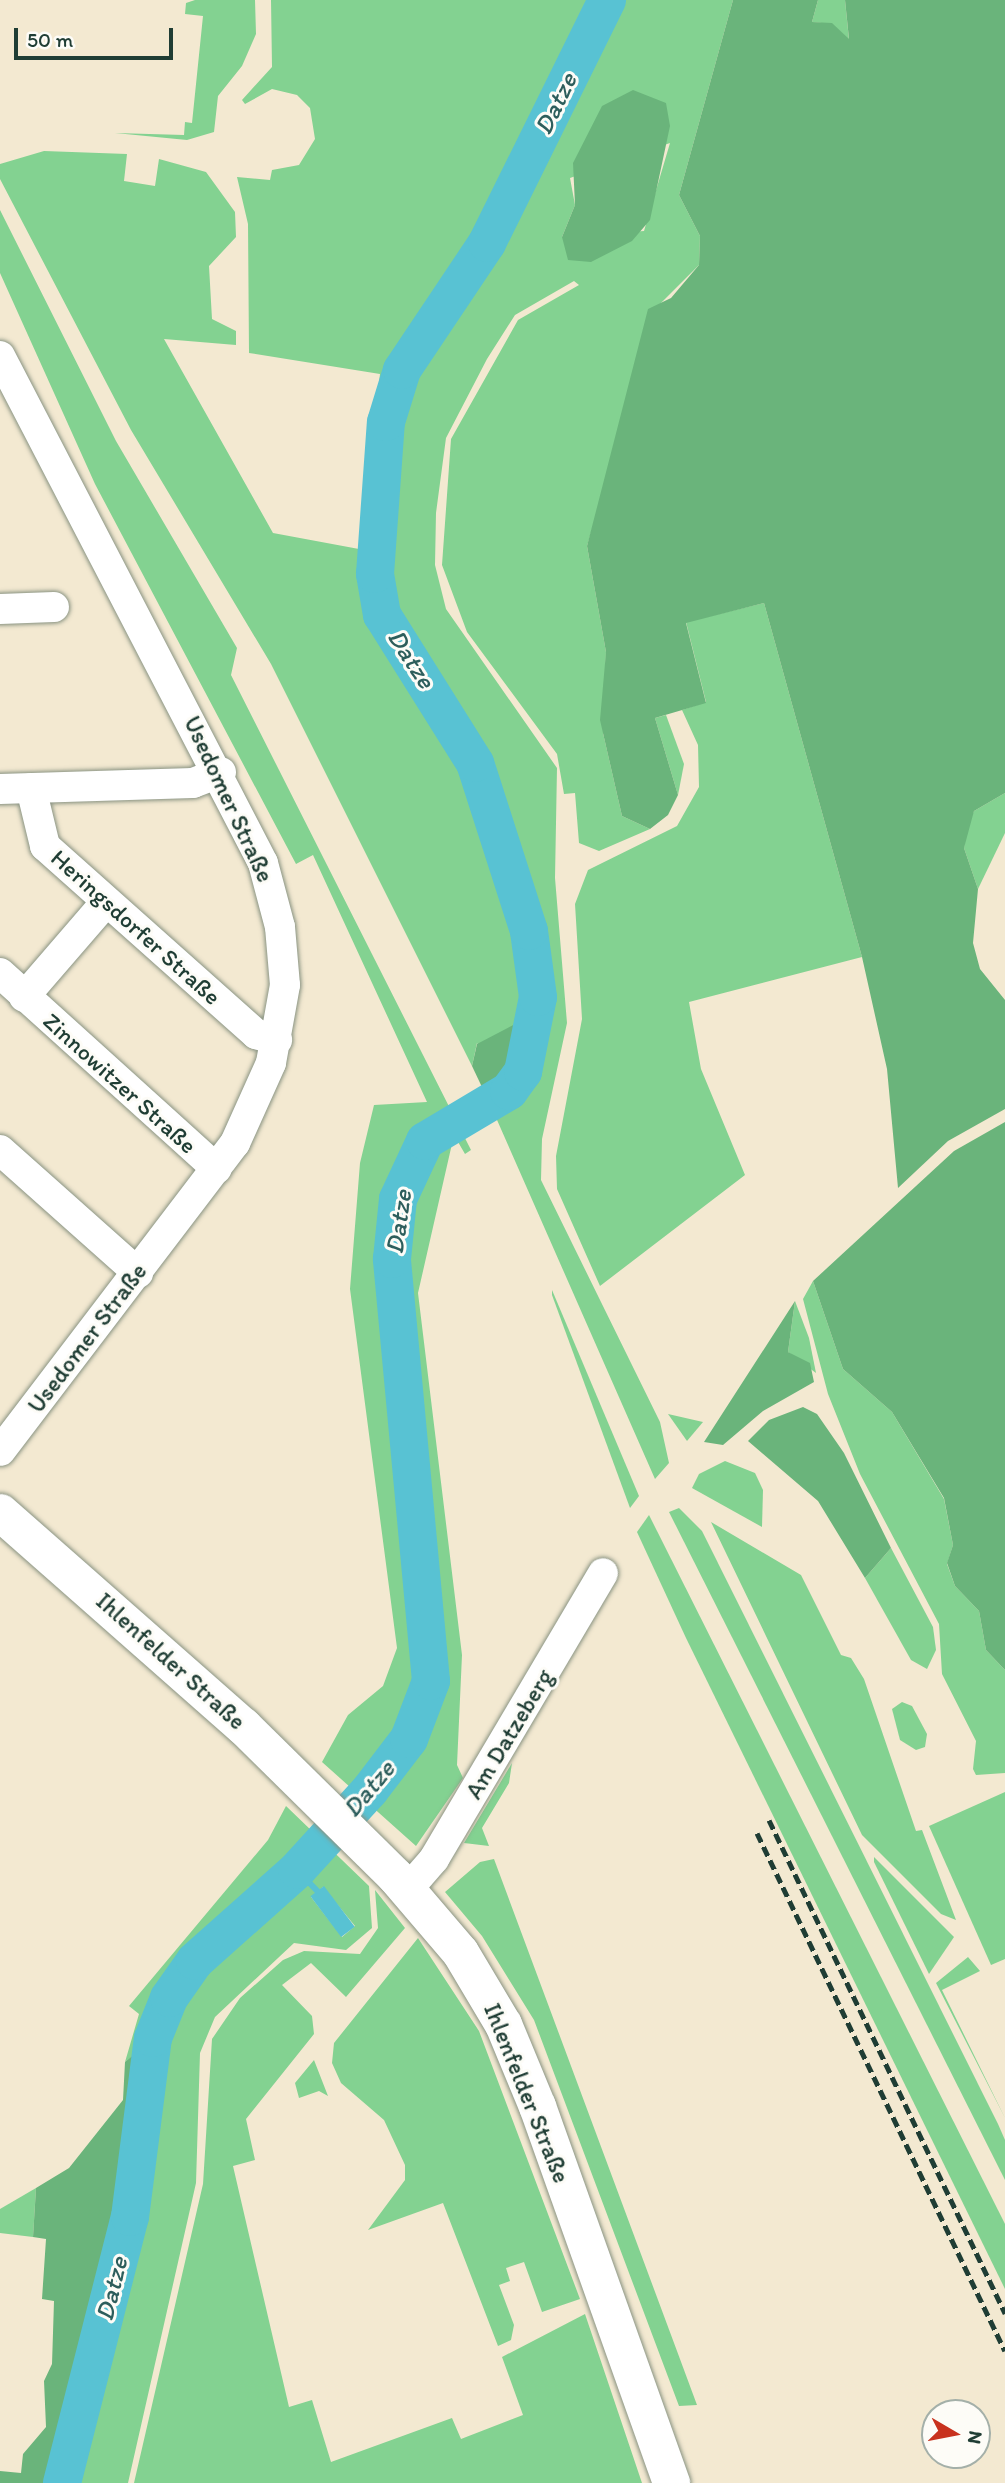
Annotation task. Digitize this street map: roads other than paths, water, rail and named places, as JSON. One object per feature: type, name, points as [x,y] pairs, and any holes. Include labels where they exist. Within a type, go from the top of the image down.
[{"type":"main road","name":"Ihlenfelder Straße","points":[[0,1512],[146,1634],[369,1849],[408,1889],[460,1952],[503,2024],[671,2483]]},
{"type":"street","name":"Usedomer Straße","points":[[0,356],[221,772],[263,863],[278,914],[285,985],[277,1040],[251,1114],[217,1169],[0,1451]]},
{"type":"street","points":[[0,609],[54,607]]},
{"type":"street","points":[[0,789],[193,783],[221,772]]},
{"type":"street","name":"Heringsdorfer Straße","points":[[31,788],[44,846],[105,903],[256,1034],[277,1040]]},
{"type":"street","name":"Zinnowitzer Straße","points":[[24,997],[105,903]]},
{"type":"street","name":"Zinnowitzer Straße","points":[[0,973],[217,1169]]},
{"type":"street","points":[[0,1150],[138,1273]]},
{"type":"street","name":"Am Datzeberg","points":[[408,1889],[434,1859],[603,1573]]},
{"type":"water","points":[[324,1886],[355,1927],[341,1937],[310,1896]]},
{"type":"waterway","name":"Datze","points":[[62,2483],[130,2217],[153,2038],[169,1998],[195,1961],[297,1870],[370,1790],[409,1739],[431,1681],[392,1259],[398,1199],[425,1141],[509,1091],[523,1072],[538,997],[529,931],[475,763],[382,615],[375,574],[386,422],[402,370],[487,243],[607,0]]},
{"type":"waterway","points":[[297,1870],[317,1891]]},
{"type":"railway","points":[[769,1820],[1005,2313]]},
{"type":"railway","points":[[757,1833],[1005,2351]]}]
